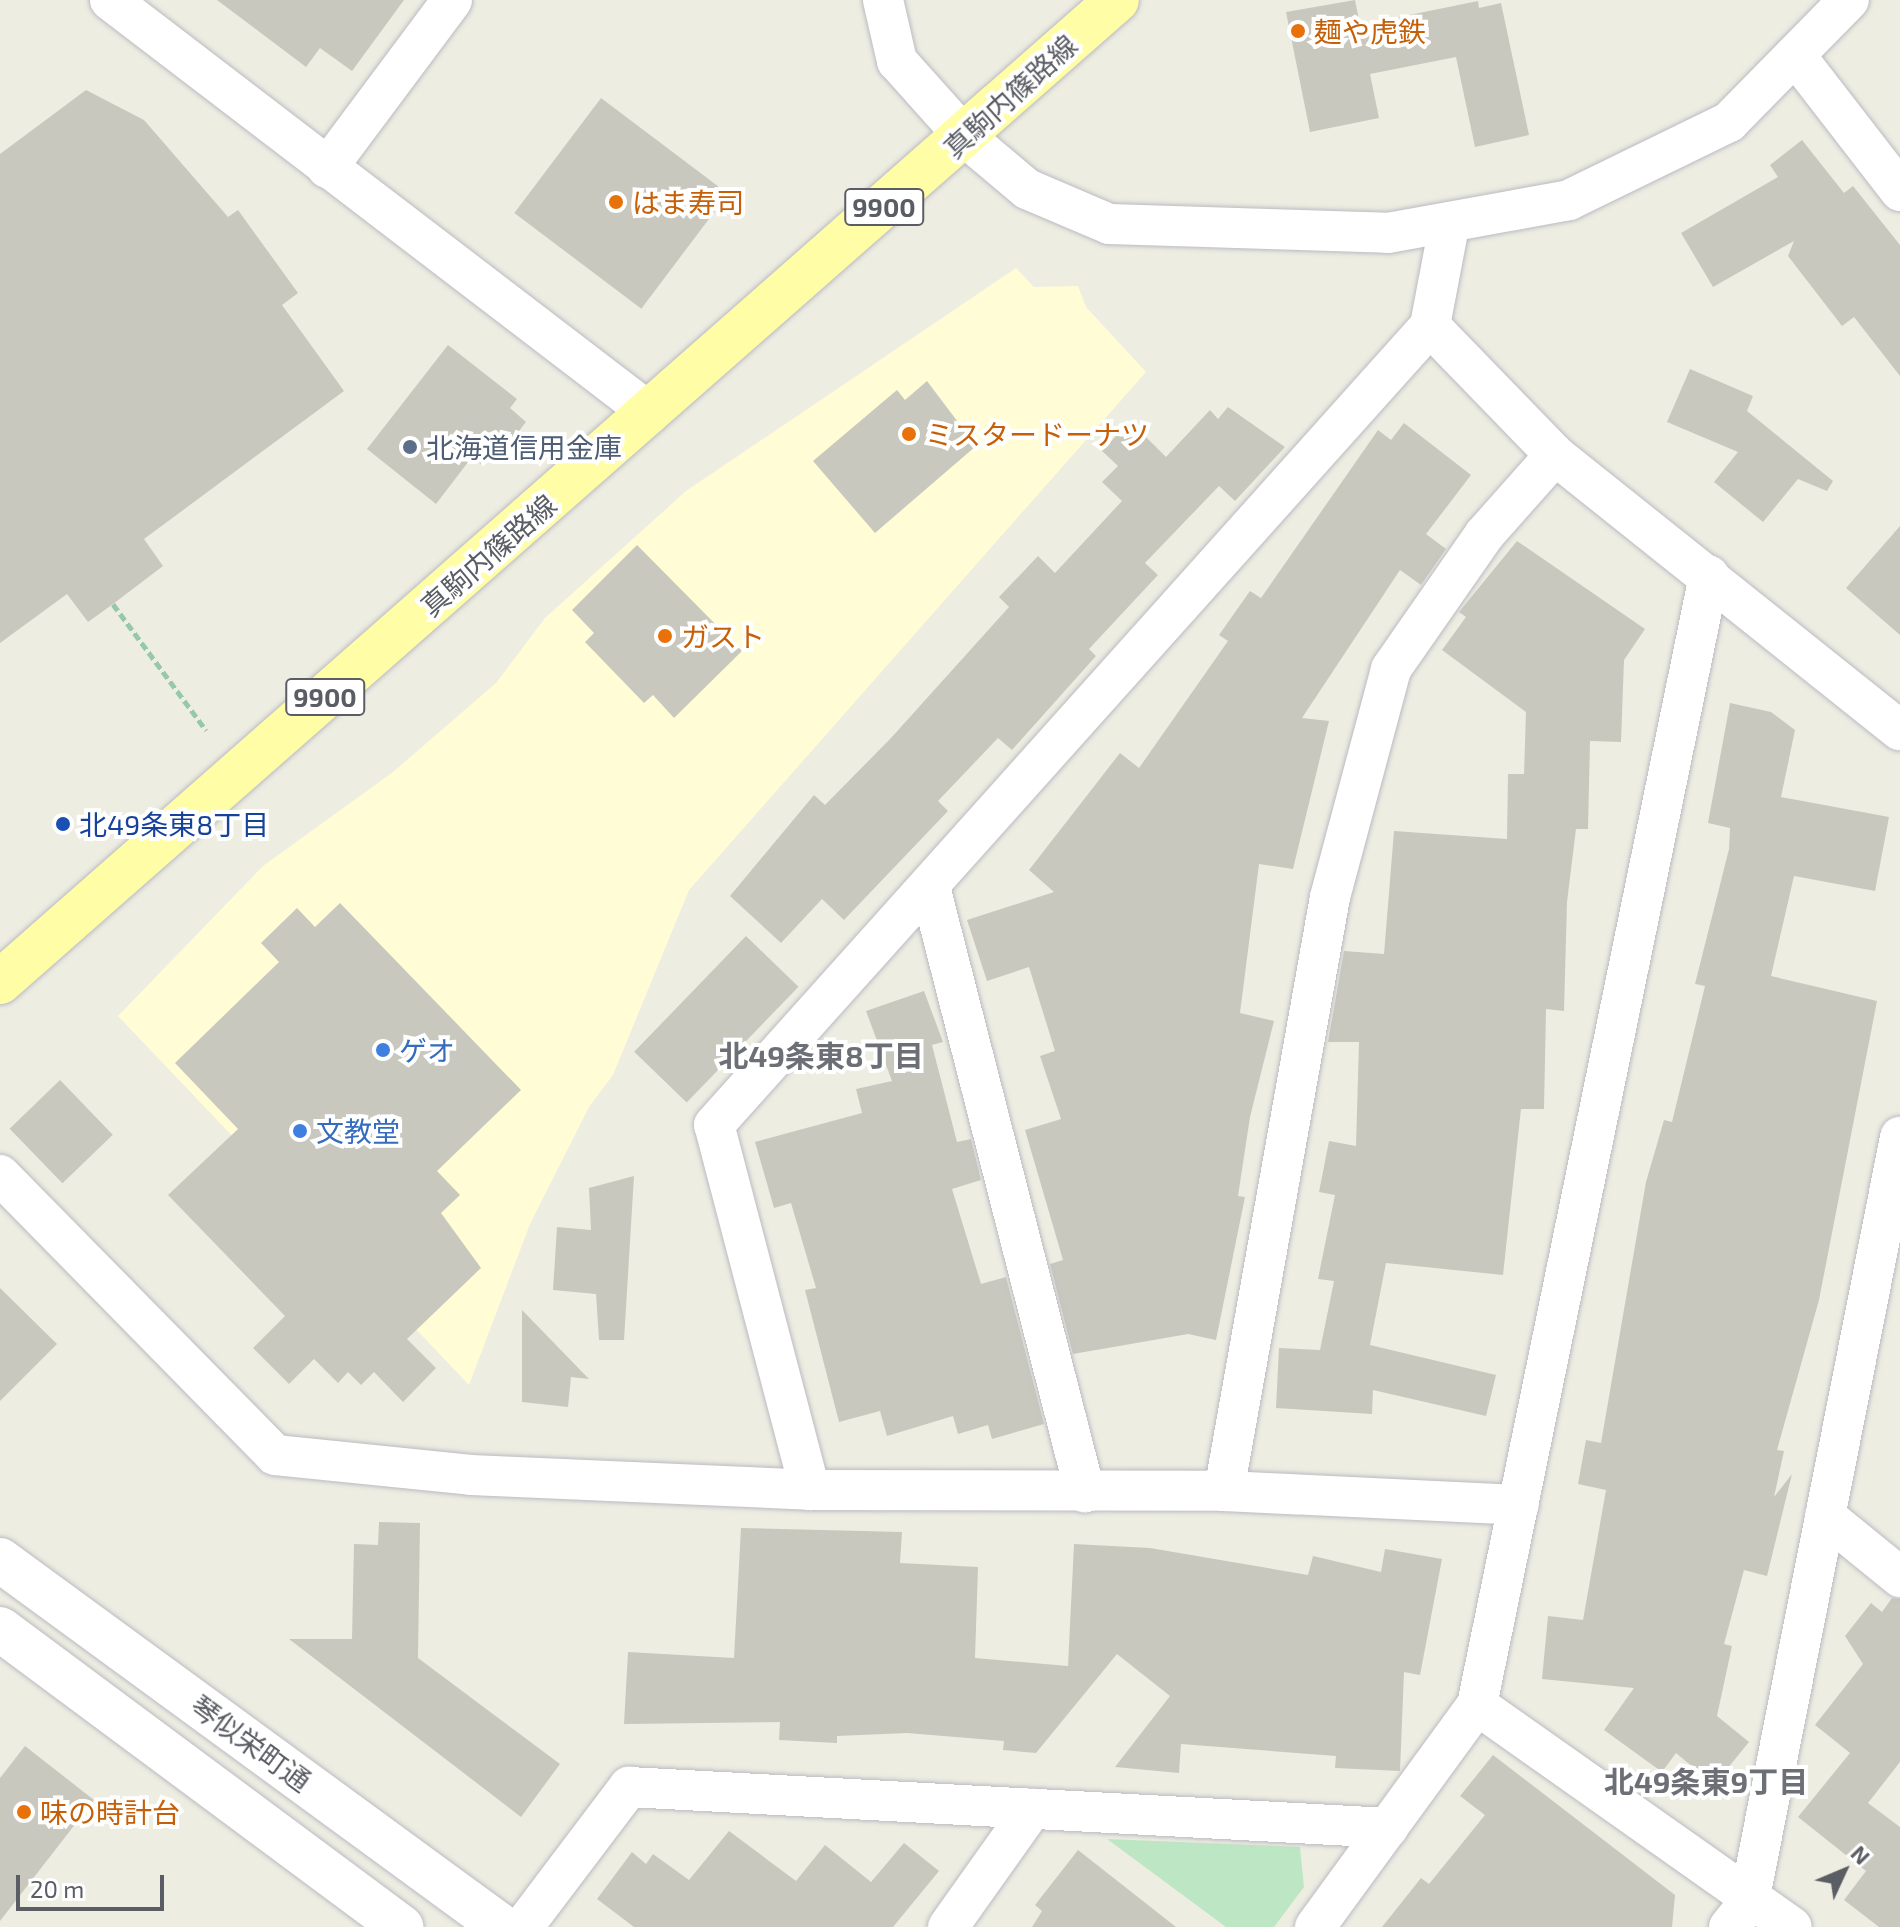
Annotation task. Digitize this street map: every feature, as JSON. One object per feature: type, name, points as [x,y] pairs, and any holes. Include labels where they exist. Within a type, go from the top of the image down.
[{"type":"main road","name":"真駒内篠路線","points":[[0,982],[1117,0]]},
{"type":"street","points":[[110,0],[650,413]]},
{"type":"street","points":[[327,168],[452,0]]},
{"type":"street","points":[[883,0],[897,61],[964,136],[1027,189],[1109,224],[1388,233],[1449,226],[1569,200],[1729,122],[1849,0]]},
{"type":"street","points":[[1795,55],[1900,191]]},
{"type":"street","points":[[810,1490],[714,1125],[1430,326],[1449,226]]},
{"type":"street","points":[[1430,326],[1555,455],[1900,730]]},
{"type":"street","points":[[1224,1491],[1330,897],[1391,669],[1484,535],[1555,455]]},
{"type":"street","points":[[1315,1927],[1477,1705],[1709,576]]},
{"type":"street","points":[[930,887],[1085,1492]]},
{"type":"street","points":[[1739,1915],[1825,1516],[1900,1137]]},
{"type":"street","points":[[0,1175],[275,1455],[471,1475],[810,1490],[1224,1491],[1519,1505]]},
{"type":"street","points":[[1825,1516],[1900,1577]]},
{"type":"street","name":"琴似栄町通","points":[[0,1560],[502,1927]]},
{"type":"street","name":"琴似栄町通","points":[[0,1629],[401,1927]]},
{"type":"street","points":[[1477,1705],[1739,1915],[1792,1927]]},
{"type":"street","points":[[523,1927],[629,1787],[1388,1828]]},
{"type":"street","points":[[948,1927],[1032,1809]]},
{"type":"path","points":[[113,604],[206,730]]},
{"type":"shaded area","points":[[1016,268],[1034,287],[1078,286],[1086,307],[1146,372],[689,890],[613,1075],[589,1107],[530,1224],[469,1385],[118,1016],[263,866],[393,772],[496,683],[545,618],[686,491]]},
{"type":"green space","points":[[1107,1839],[1300,1847],[1304,1887],[1274,1927],[1226,1927]]},
{"type":"building","points":[[217,0],[404,0],[352,71],[320,48],[306,67]]},
{"type":"building","points":[[1355,0],[1360,25],[1478,1],[1479,8],[1501,3],[1529,135],[1475,147],[1456,57],[1370,74],[1379,118],[1310,132],[1286,12]]},
{"type":"building","points":[[86,90],[144,120],[228,217],[238,210],[298,293],[282,305],[344,391],[144,539],[163,566],[113,604],[88,622],[67,594],[0,643],[0,154]]},
{"type":"building","points":[[601,98],[728,194],[641,309],[514,213]]},
{"type":"building","points":[[1802,140],[1844,193],[1853,186],[1900,245],[1900,376],[1854,317],[1842,326],[1788,256],[1794,241],[1713,287],[1681,233],[1778,177],[1770,165]]},
{"type":"building","points":[[448,345],[517,399],[510,408],[526,422],[498,458],[491,453],[482,465],[472,457],[436,504],[367,449]]},
{"type":"building","points":[[1690,369],[1753,396],[1747,411],[1833,481],[1827,491],[1798,479],[1763,522],[1714,482],[1738,452],[1667,422]]},
{"type":"building","points":[[927,381],[976,446],[875,533],[813,461],[897,390],[905,400]]},
{"type":"building","points":[[1228,407],[1285,447],[1235,501],[1219,486],[1145,563],[1158,575],[1089,649],[1096,656],[1012,750],[998,738],[938,801],[948,811],[844,920],[822,899],[781,943],[730,896],[814,795],[825,805],[891,738],[1009,607],[999,597],[1038,556],[1055,573],[1122,501],[1102,482],[1118,466],[1102,451],[1130,421],[1166,457],[1210,410],[1218,419]]},
{"type":"building","points":[[1404,423],[1471,475],[1426,534],[1446,549],[1421,585],[1400,570],[1302,718],[1329,721],[1293,869],[1259,864],[1240,1013],[1274,1021],[1250,1117],[1238,1196],[1245,1197],[1216,1340],[1188,1334],[1073,1354],[1050,1264],[1063,1260],[1025,1130],[1061,1119],[1040,1056],[1055,1051],[1029,967],[987,981],[967,920],[1054,892],[1029,870],[1120,753],[1139,768],[1228,641],[1219,635],[1250,591],[1261,598],[1378,430],[1391,440]]},
{"type":"building","points":[[1900,526],[1900,635],[1846,588]]},
{"type":"building","points":[[1517,541],[1645,629],[1624,660],[1621,742],[1590,741],[1588,829],[1576,829],[1567,902],[1564,1011],[1546,1009],[1544,1109],[1521,1109],[1503,1275],[1386,1263],[1370,1345],[1496,1375],[1486,1416],[1373,1390],[1372,1414],[1276,1408],[1279,1348],[1320,1350],[1334,1281],[1318,1279],[1335,1195],[1319,1192],[1329,1141],[1356,1146],[1359,1042],[1328,1042],[1344,951],[1384,954],[1394,831],[1507,839],[1508,774],[1524,774],[1526,712],[1442,650],[1466,617],[1459,612]]},
{"type":"building","points":[[637,545],[742,651],[674,718],[653,695],[644,703],[585,642],[594,633],[572,610]]},
{"type":"building","points":[[1730,703],[1771,712],[1795,730],[1781,797],[1889,817],[1875,891],[1794,876],[1771,976],[1877,1001],[1819,1300],[1777,1450],[1784,1451],[1774,1497],[1792,1474],[1767,1576],[1744,1570],[1724,1644],[1732,1646],[1717,1716],[1749,1742],[1714,1785],[1676,1753],[1662,1772],[1604,1730],[1634,1688],[1542,1679],[1548,1616],[1583,1620],[1606,1490],[1578,1484],[1586,1440],[1601,1443],[1646,1182],[1664,1120],[1672,1122],[1705,986],[1695,984],[1729,849],[1730,828],[1708,823]]},
{"type":"building","points":[[340,903],[521,1090],[437,1171],[460,1195],[441,1213],[481,1268],[407,1339],[436,1368],[403,1402],[374,1372],[361,1385],[348,1372],[338,1383],[314,1359],[289,1384],[253,1348],[285,1316],[168,1195],[238,1129],[175,1063],[279,962],[261,943],[297,908],[315,927]]},
{"type":"building","points":[[746,936],[799,987],[687,1103],[634,1052]]},
{"type":"building","points":[[924,991],[943,1042],[932,1045],[957,1142],[971,1139],[981,1180],[952,1189],[981,1284],[1006,1277],[1044,1424],[992,1439],[988,1425],[958,1434],[953,1416],[887,1436],[880,1411],[839,1422],[805,1290],[816,1288],[791,1203],[774,1208],[755,1142],[862,1113],[856,1089],[892,1081],[866,1011]]},
{"type":"building","points":[[60,1080],[113,1135],[62,1183],[10,1129]]},
{"type":"building","points":[[634,1176],[624,1340],[599,1340],[596,1294],[553,1290],[557,1227],[591,1230],[589,1188]]},
{"type":"building","points":[[0,1288],[57,1344],[0,1401]]},
{"type":"building","points":[[522,1310],[589,1379],[571,1377],[568,1407],[522,1402]]},
{"type":"building","points":[[379,1522],[420,1523],[418,1658],[560,1764],[521,1817],[289,1639],[352,1639],[354,1544],[378,1545]]},
{"type":"building","points":[[741,1528],[902,1532],[900,1563],[978,1567],[975,1658],[1068,1666],[1074,1544],[1150,1548],[1308,1575],[1313,1556],[1381,1572],[1385,1549],[1442,1559],[1420,1675],[1404,1672],[1400,1771],[1335,1768],[1336,1756],[1181,1744],[1179,1773],[1115,1767],[1170,1696],[1117,1654],[1036,1753],[1003,1750],[1004,1741],[907,1733],[837,1736],[837,1743],[779,1740],[780,1722],[624,1724],[628,1652],[734,1658]]},
{"type":"building","points":[[1892,1598],[1900,1599],[1900,1762],[1868,1803],[1900,1827],[1900,1927],[1879,1927],[1844,1900],[1866,1871],[1798,1817],[1850,1753],[1815,1725],[1863,1664],[1845,1636],[1871,1603],[1882,1612]]},
{"type":"building","points":[[25,1746],[94,1800],[0,1921],[0,1778]]},
{"type":"building","points":[[1493,1755],[1675,1895],[1672,1927],[1382,1927],[1421,1878],[1429,1884],[1485,1815],[1460,1796]]},
{"type":"building","points":[[729,1831],[796,1881],[825,1845],[871,1882],[904,1843],[939,1871],[893,1927],[634,1927],[597,1899],[632,1852],[646,1864],[653,1854],[689,1880]]},
{"type":"building","points":[[1078,1850],[1176,1927],[1032,1927],[1042,1911],[1035,1905]]},
{"type":"place","name":"麺や虎鉄","points":[[1298,31]]},
{"type":"place","name":"はま寿司","points":[[616,202]]},
{"type":"place","name":"ミスタードーナツ","points":[[909,434]]},
{"type":"place","name":"北海道信用金庫","points":[[410,447]]},
{"type":"place","name":"ガスト","points":[[665,636]]},
{"type":"place","name":"北49条東8丁目","points":[[63,824]]},
{"type":"place","name":"ゲオ","points":[[383,1050]]},
{"type":"place","name":"文教堂","points":[[300,1131]]},
{"type":"place","name":"味の時計台","points":[[24,1812]]},
{"type":"district","name":"北49条東8丁目","points":[[821,1055]]},
{"type":"district","name":"北49条東9丁目","points":[[1706,1781]]}]
